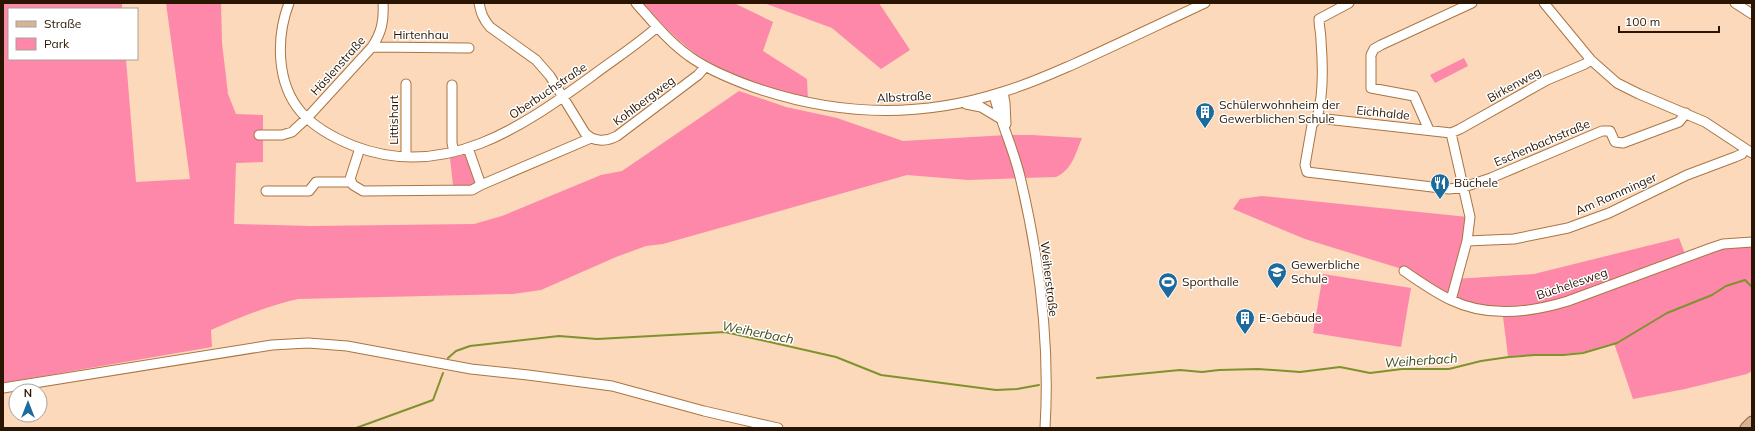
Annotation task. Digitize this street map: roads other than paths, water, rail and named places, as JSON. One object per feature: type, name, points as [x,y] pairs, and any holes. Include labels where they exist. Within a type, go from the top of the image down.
[{"type":"main road","points":[[1746,428],[1752,422]]},
{"type":"street","name":"Oberbuchstraße","points":[[289,3],[284,19],[281,54],[282,77],[290,96],[307,118],[325,132],[360,148],[382,153],[406,155],[430,156],[454,152],[499,136],[528,121],[563,97],[657,27]]},
{"type":"street","name":"Häslenstraße","points":[[307,118],[372,47],[381,30],[383,22],[383,3]]},
{"type":"street","points":[[479,3],[481,12],[490,27],[536,60],[563,97],[585,133],[591,138]]},
{"type":"street","name":"Albstraße","points":[[636,3],[657,27],[684,53],[705,66],[743,84],[782,97],[829,107],[870,111],[901,111],[958,104],[998,93],[1042,78],[1105,50],[1185,7],[1205,3]]},
{"type":"street","points":[[1317,118],[1322,91],[1319,19],[1349,3]]},
{"type":"street","points":[[1429,130],[1414,96],[1371,88],[1369,84],[1371,55],[1374,49],[1381,45],[1472,3]]},
{"type":"street","points":[[1544,3],[1590,60],[1617,83],[1638,94],[1705,122],[1749,151]]},
{"type":"street","points":[[1735,3],[1752,14]]},
{"type":"street","name":"Hirtenhau","points":[[372,47],[469,48]]},
{"type":"street","name":"Birkenweg","points":[[1451,133],[1460,130],[1547,80],[1590,60]]},
{"type":"street","name":"Kohlbergweg","points":[[266,191],[309,191],[316,182],[351,182],[363,191],[472,190],[591,138],[607,140],[616,136],[698,75],[705,66]]},
{"type":"street","name":"Littishart","points":[[406,84],[406,155]]},
{"type":"street","points":[[452,85],[452,143],[454,152]]},
{"type":"street","name":"Weiherstraße","points":[[998,93],[1001,119],[1021,180],[1038,273],[1046,364],[1044,428]]},
{"type":"street","name":"Weiherstraße","points":[[998,93],[1005,103],[1007,135]]},
{"type":"street","points":[[958,104],[981,107],[1001,119]]},
{"type":"street","name":"Eschenbachstraße","points":[[1317,118],[1312,125],[1305,165],[1307,172],[1449,189],[1464,187],[1491,178],[1602,131],[1610,131],[1615,142],[1623,143],[1679,122],[1686,113]]},
{"type":"street","points":[[260,135],[286,135],[292,132],[307,118]]},
{"type":"street","name":"Eichhalde","points":[[1317,118],[1451,133]]},
{"type":"street","points":[[1451,133],[1470,217],[1467,241],[1451,300]]},
{"type":"street","points":[[351,182],[351,176],[360,148]]},
{"type":"street","points":[[468,148],[481,185]]},
{"type":"street","name":"Am Ramminger","points":[[1467,241],[1491,242],[1527,238],[1590,221],[1687,175],[1749,151]]},
{"type":"street","name":"Büchelesweg","points":[[1404,271],[1451,300],[1476,310],[1506,313],[1544,309],[1568,302],[1723,244],[1752,242]]},
{"type":"street","points":[[3,388],[272,345],[308,344],[346,346],[470,369],[612,386],[704,411],[778,428]]},
{"type":"waterway","name":"Weiherbach","points":[[1097,378],[1180,370],[1202,372],[1258,369],[1300,372],[1340,367],[1370,373],[1402,369],[1449,369],[1481,361],[1509,357],[1583,353],[1617,343],[1667,313],[1712,295],[1726,286],[1745,280],[1752,287]]},
{"type":"waterway","name":"Weiherbach","points":[[448,358],[456,351],[470,346],[559,336],[597,339],[725,332],[836,357],[881,375],[996,390],[1017,389],[1039,385]]},
{"type":"waterway","name":"Weiherbach","points":[[356,428],[433,400],[443,373]]},
{"type":"place","name":"Schülerwohnheim der Gewerblichen Schule","points":[[1205,129]]},
{"type":"place","name":"Büchele","points":[[1440,200]]},
{"type":"place","name":"Gewerbliche Schule","points":[[1277,289]]},
{"type":"place","name":"Sporthalle","points":[[1168,299]]},
{"type":"place","name":"E-Gebäude","points":[[1245,335]]}]
